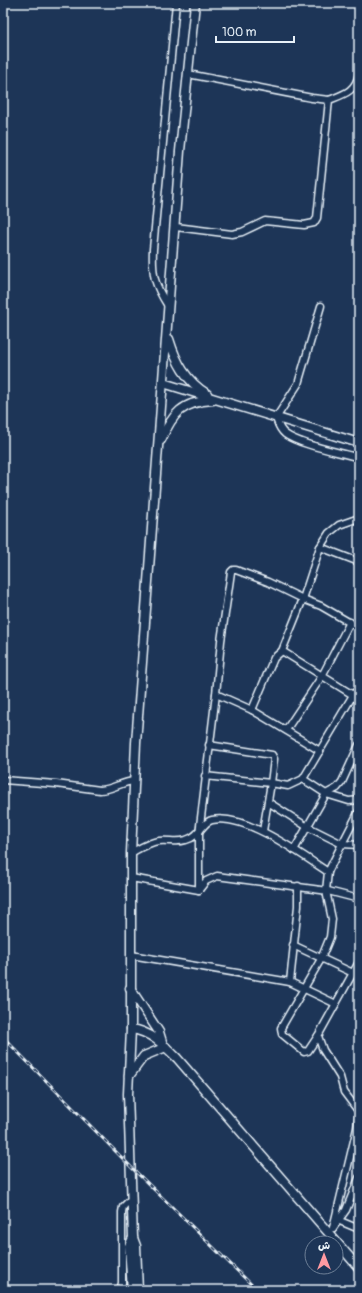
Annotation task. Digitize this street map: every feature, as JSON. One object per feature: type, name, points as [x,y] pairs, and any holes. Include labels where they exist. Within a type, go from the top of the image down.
[{"type":"main road","points":[[138,1290],[136,1246],[133,1238],[131,1199],[129,1077],[131,955],[130,878],[134,781],[158,446],[176,227],[180,151],[195,3]]},
{"type":"main road","points":[[167,334],[173,352],[183,371],[199,389],[216,400]]},
{"type":"main road","points":[[163,383],[359,443]]},
{"type":"main road","points":[[158,446],[167,427],[180,410],[196,402],[216,400]]},
{"type":"main road","points":[[130,988],[159,1032],[165,1046]]},
{"type":"main road","points":[[130,1029],[143,1031],[165,1046],[331,1230],[359,1268]]},
{"type":"main road","points":[[129,1077],[144,1056],[165,1046]]},
{"type":"main road","points":[[132,1290],[129,1246],[133,1238]]},
{"type":"street","points":[[169,308],[158,290],[154,278],[153,249],[176,3]]},
{"type":"street","points":[[188,74],[329,100],[342,95],[354,87],[357,83],[359,73]]},
{"type":"street","points":[[176,227],[232,234],[242,232],[265,221],[304,225],[314,223],[317,218],[329,100]]},
{"type":"street","points":[[321,306],[298,384],[276,418],[279,428],[285,434],[310,444],[359,458]]},
{"type":"street","points":[[252,710],[274,658],[282,651],[303,599],[320,547],[329,533],[339,525],[359,518]]},
{"type":"street","points":[[320,547],[359,562]]},
{"type":"street","points":[[199,890],[199,834],[205,776],[216,694],[221,641],[233,570],[268,582],[321,606],[359,628]]},
{"type":"street","points":[[286,730],[322,676],[350,622]]},
{"type":"street","points":[[282,651],[353,695]]},
{"type":"street","points":[[205,776],[288,786],[303,779],[353,695],[359,688]]},
{"type":"street","points":[[216,694],[252,710],[320,751]]},
{"type":"street","points":[[209,745],[272,755],[274,759],[263,831]]},
{"type":"street","points":[[294,850],[306,826],[326,794],[337,788],[342,782],[359,745]]},
{"type":"street","points":[[303,779],[326,794],[349,801],[359,800]]},
{"type":"street","points":[[3,780],[56,784],[100,790],[107,790],[125,781],[134,781]]},
{"type":"street","points":[[268,802],[306,826],[342,844],[359,845]]},
{"type":"street","points":[[359,811],[328,872],[326,891],[332,918],[331,931],[321,958],[281,1026],[282,1032],[305,1052],[310,1049],[318,1036],[356,972],[359,962]]},
{"type":"street","points":[[131,853],[154,842],[177,842],[189,839],[199,834],[206,822],[213,819],[232,821],[263,831],[328,872]]},
{"type":"street","points":[[199,890],[206,881],[217,876],[298,886],[359,899]]},
{"type":"street","points":[[130,878],[199,890]]},
{"type":"street","points":[[290,982],[298,906],[298,886]]},
{"type":"street","points":[[293,945],[356,972]]},
{"type":"street","points":[[131,955],[290,982],[336,1004]]},
{"type":"street","points":[[318,1036],[323,1050],[340,1077],[344,1092],[359,1113],[358,1128],[331,1230]]},
{"type":"street","points":[[331,1230],[340,1221],[346,1210],[359,1178]]},
{"type":"street","points":[[120,1290],[122,1282],[122,1212],[124,1207],[131,1199]]},
{"type":"street","points":[[340,1221],[359,1229]]},
{"type":"railway","points":[[3,1037],[131,1167],[257,1290]]}]
